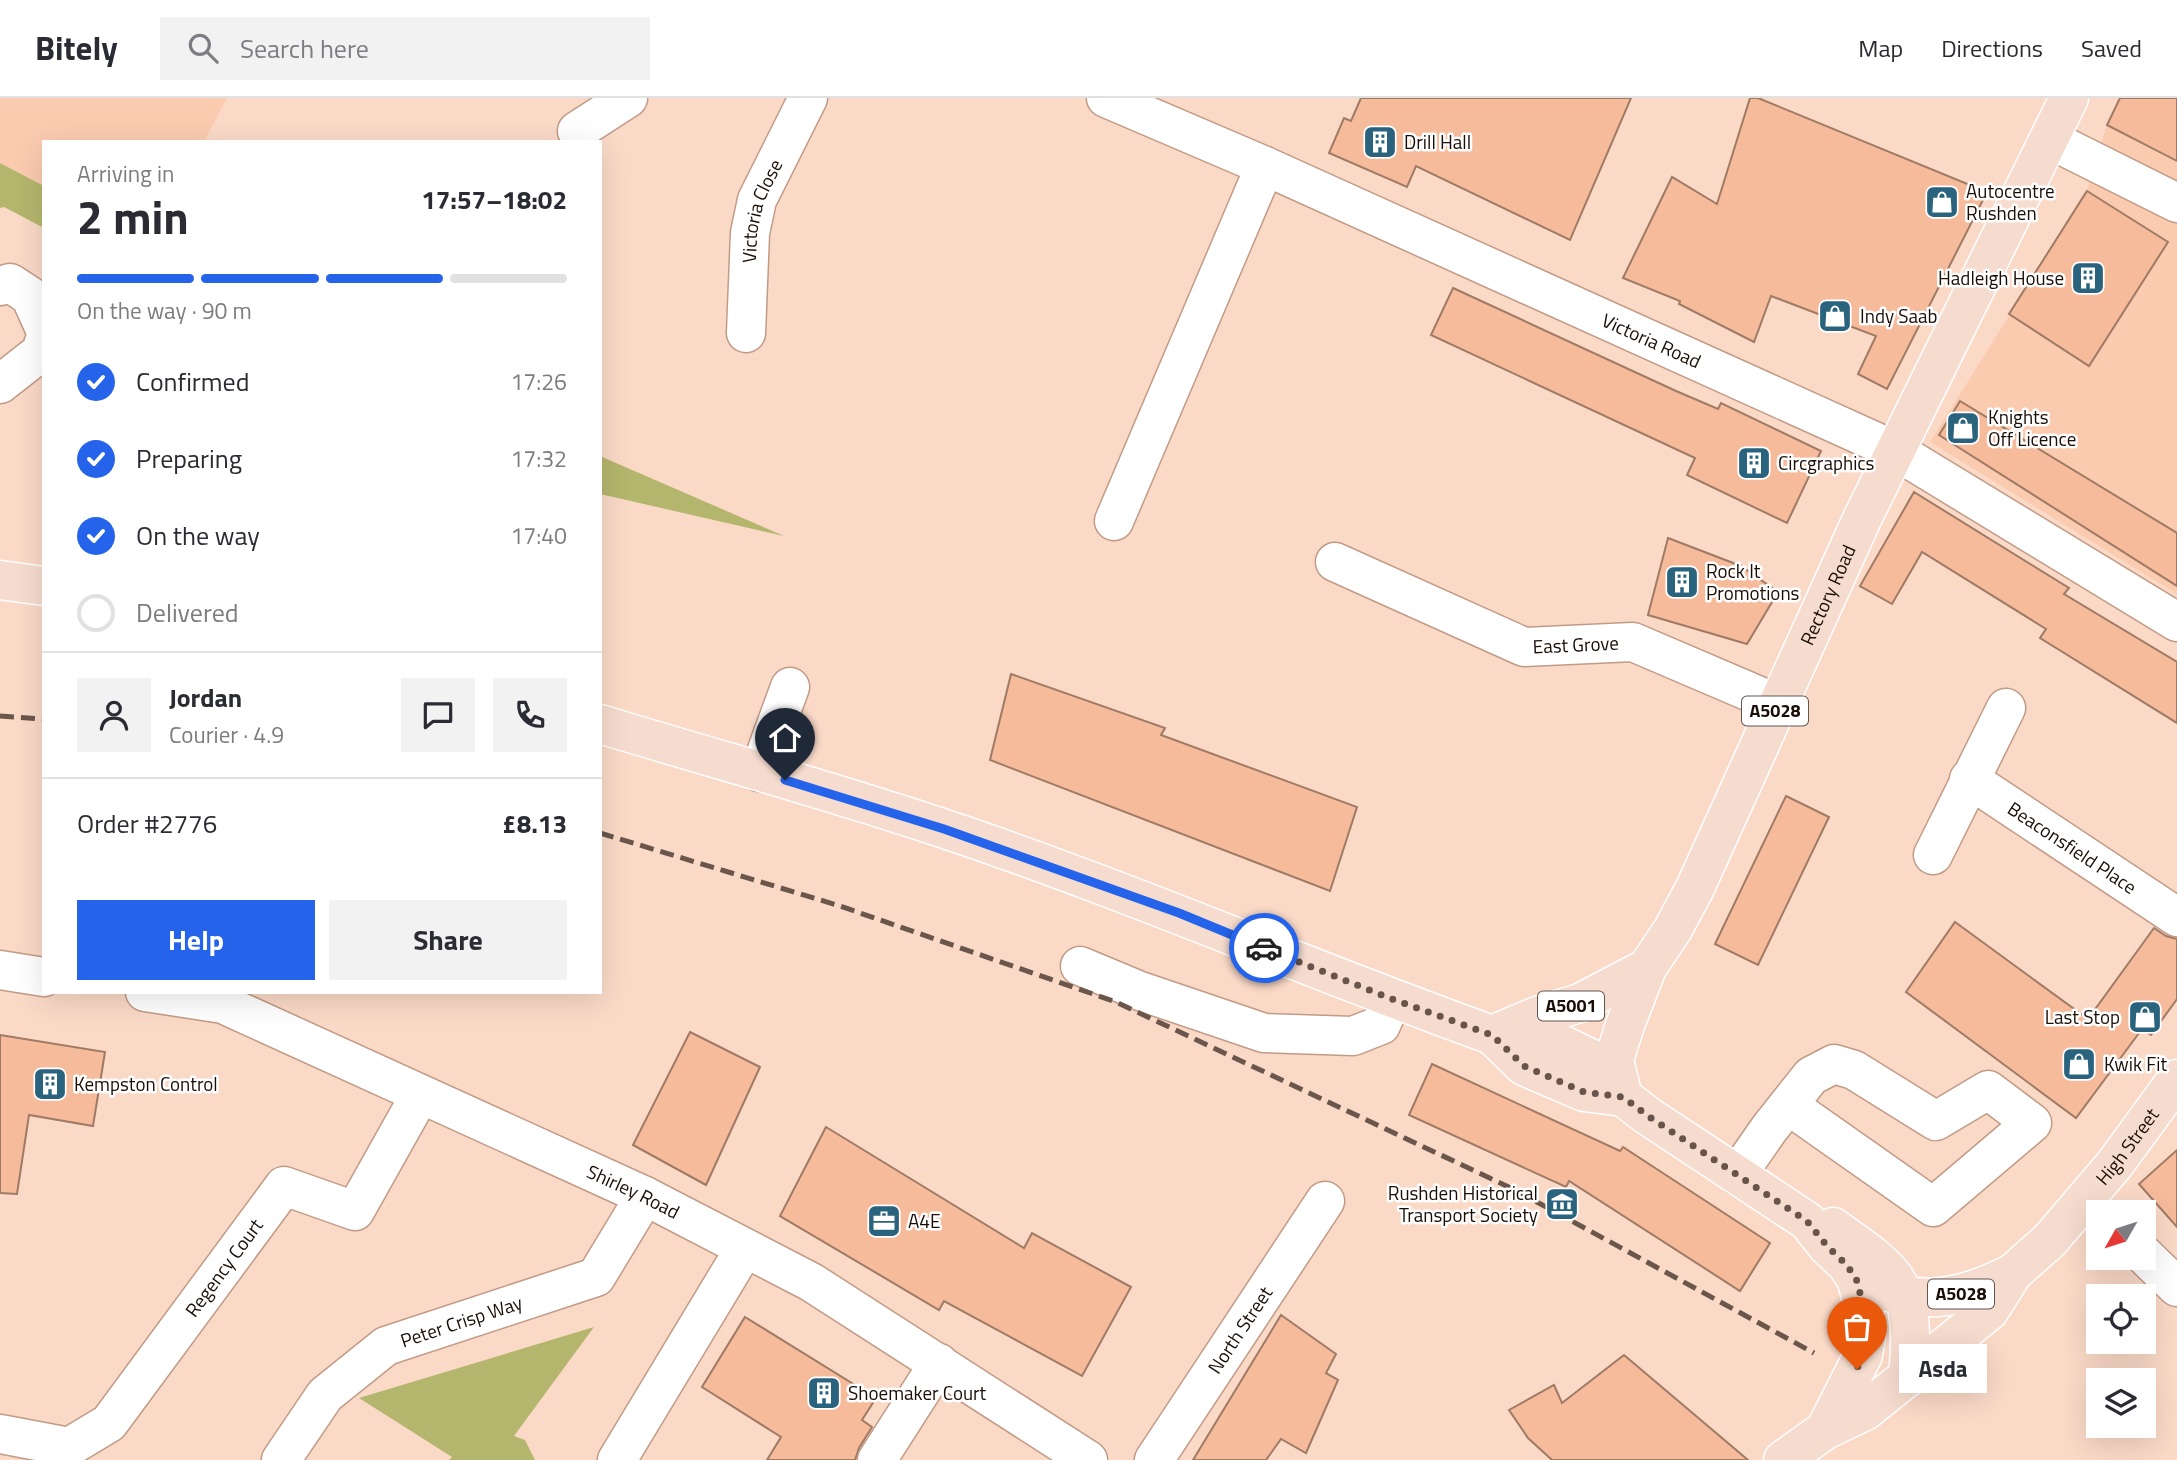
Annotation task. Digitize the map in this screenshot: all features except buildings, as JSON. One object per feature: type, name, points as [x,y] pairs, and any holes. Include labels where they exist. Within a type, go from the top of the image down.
[{"type":"main road","name":"Rectory Road","points":[[1623,1097],[1614,1060],[1647,968],[1673,929],[1695,887],[1862,519],[2069,98]]},
{"type":"main road","points":[[0,580],[42,586]]},
{"type":"main road","points":[[602,725],[957,833],[1179,913],[1392,999],[1492,1035],[1524,1066],[1584,1092],[1623,1097]]},
{"type":"main road","name":"A5001","points":[[1492,1035],[1537,1016],[1580,1003],[1647,968]]},
{"type":"main road","name":"High Street","points":[[2095,1200],[2114,1165],[2177,1079]]},
{"type":"main road","name":"A5028","points":[[1623,1097],[1807,1221],[1847,1265],[1857,1281],[1864,1309],[1866,1337],[1863,1355],[1825,1430],[1783,1460]]},
{"type":"main road","name":"High Street","points":[[1825,1430],[1865,1411],[1989,1311],[2013,1273],[2086,1212]]},
{"type":"main road","name":"A5028","points":[[1807,1221],[1833,1227],[1871,1255],[1893,1276],[1905,1298],[1910,1329],[1908,1377]]},
{"type":"main road","name":"A5028","points":[[1857,1281],[1905,1298],[1964,1294],[1982,1289],[2013,1273]]},
{"type":"street","points":[[577,131],[628,98]]},
{"type":"street","name":"Victoria Close","points":[[746,334],[750,233],[757,200],[808,98]]},
{"type":"street","name":"Victoria Road","points":[[1107,98],[1265,166],[1896,451],[2177,622]]},
{"type":"street","points":[[2049,139],[2177,203]]},
{"type":"street","points":[[1114,521],[1265,166]]},
{"type":"street","points":[[0,286],[10,283],[30,296],[42,327],[41,352],[0,384]]},
{"type":"street","name":"East Grove","points":[[1335,562],[1524,647],[1633,642],[1779,704]]},
{"type":"street","points":[[759,772],[790,687]]},
{"type":"street","points":[[1933,855],[2006,708]]},
{"type":"street","name":"Beaconsfield Place","points":[[1969,779],[2177,917]]},
{"type":"street","points":[[1080,966],[1140,991],[1264,1033],[1353,1036],[1381,1025],[1392,999]]},
{"type":"street","points":[[0,970],[42,977]]},
{"type":"street","name":"Shirley Road","points":[[158,994],[223,1004],[645,1196],[811,1282],[1088,1460]]},
{"type":"street","points":[[1737,1175],[1788,1105],[1811,1076],[1835,1064],[1854,1070],[1936,1121],[1988,1090],[2032,1123],[1933,1207],[1788,1105]]},
{"type":"street","name":"Regency Court","points":[[0,1434],[69,1447],[109,1423],[284,1185],[355,1211],[420,1095]]},
{"type":"street","name":"Peter Crisp Way","points":[[281,1460],[325,1395],[386,1346],[596,1277],[645,1196]]},
{"type":"street","name":"North Street","points":[[1154,1460],[1325,1201]]},
{"type":"street","points":[[617,1460],[745,1248]]},
{"type":"street","points":[[2156,1267],[2177,1287]]},
{"type":"street","points":[[877,1460],[939,1363]]},
{"type":"shaded area","points":[[0,98],[227,98],[205,140],[42,140],[42,185],[0,163]]},
{"type":"shaded area","points":[[2121,98],[2177,98],[2177,594],[1930,442],[2087,191],[2107,125]]},
{"type":"shaded area","points":[[0,163],[42,185],[42,227],[4,207],[0,208]]},
{"type":"shaded area","points":[[602,457],[784,536],[602,494]]},
{"type":"shaded area","points":[[594,1327],[514,1436],[525,1440],[535,1460],[449,1460],[452,1457],[359,1398]]},
{"type":"railway","points":[[0,716],[42,719]]},
{"type":"railway","points":[[602,834],[840,906],[1116,1002],[1513,1189],[1814,1353]]},
{"type":"way so far","points":[[1264,948],[1492,1035],[1524,1066],[1584,1092],[1623,1097],[1807,1221],[1847,1265],[1857,1281],[1864,1309],[1866,1337],[1857,1369]]},
{"type":"place","name":"Drill Hall","points":[[1380,142]]},
{"type":"place","name":"Autocentre Rushden","points":[[1942,202]]},
{"type":"place","name":"Hadleigh House","points":[[2088,278]]},
{"type":"place","name":"Indy Saab","points":[[1835,316]]},
{"type":"place","name":"Knights Off Licence","points":[[1963,428]]},
{"type":"place","name":"Circgraphics","points":[[1754,463]]},
{"type":"place","name":"Rock It Promotions","points":[[1682,582]]},
{"type":"place","name":"Last Stop","points":[[2145,1017]]},
{"type":"place","name":"Kwik Fit","points":[[2079,1064]]},
{"type":"place","name":"Kempston Control","points":[[50,1084]]},
{"type":"place","name":"Rushden Historical Transport Society","points":[[1562,1204]]},
{"type":"place","name":"A4E","points":[[884,1221]]},
{"type":"place","name":"Asda","points":[[1857,1369]]},
{"type":"place","name":"Shoemaker Court","points":[[824,1393]]},
{"type":"route","points":[[785,780],[944,829],[1179,913],[1264,948]]}]
